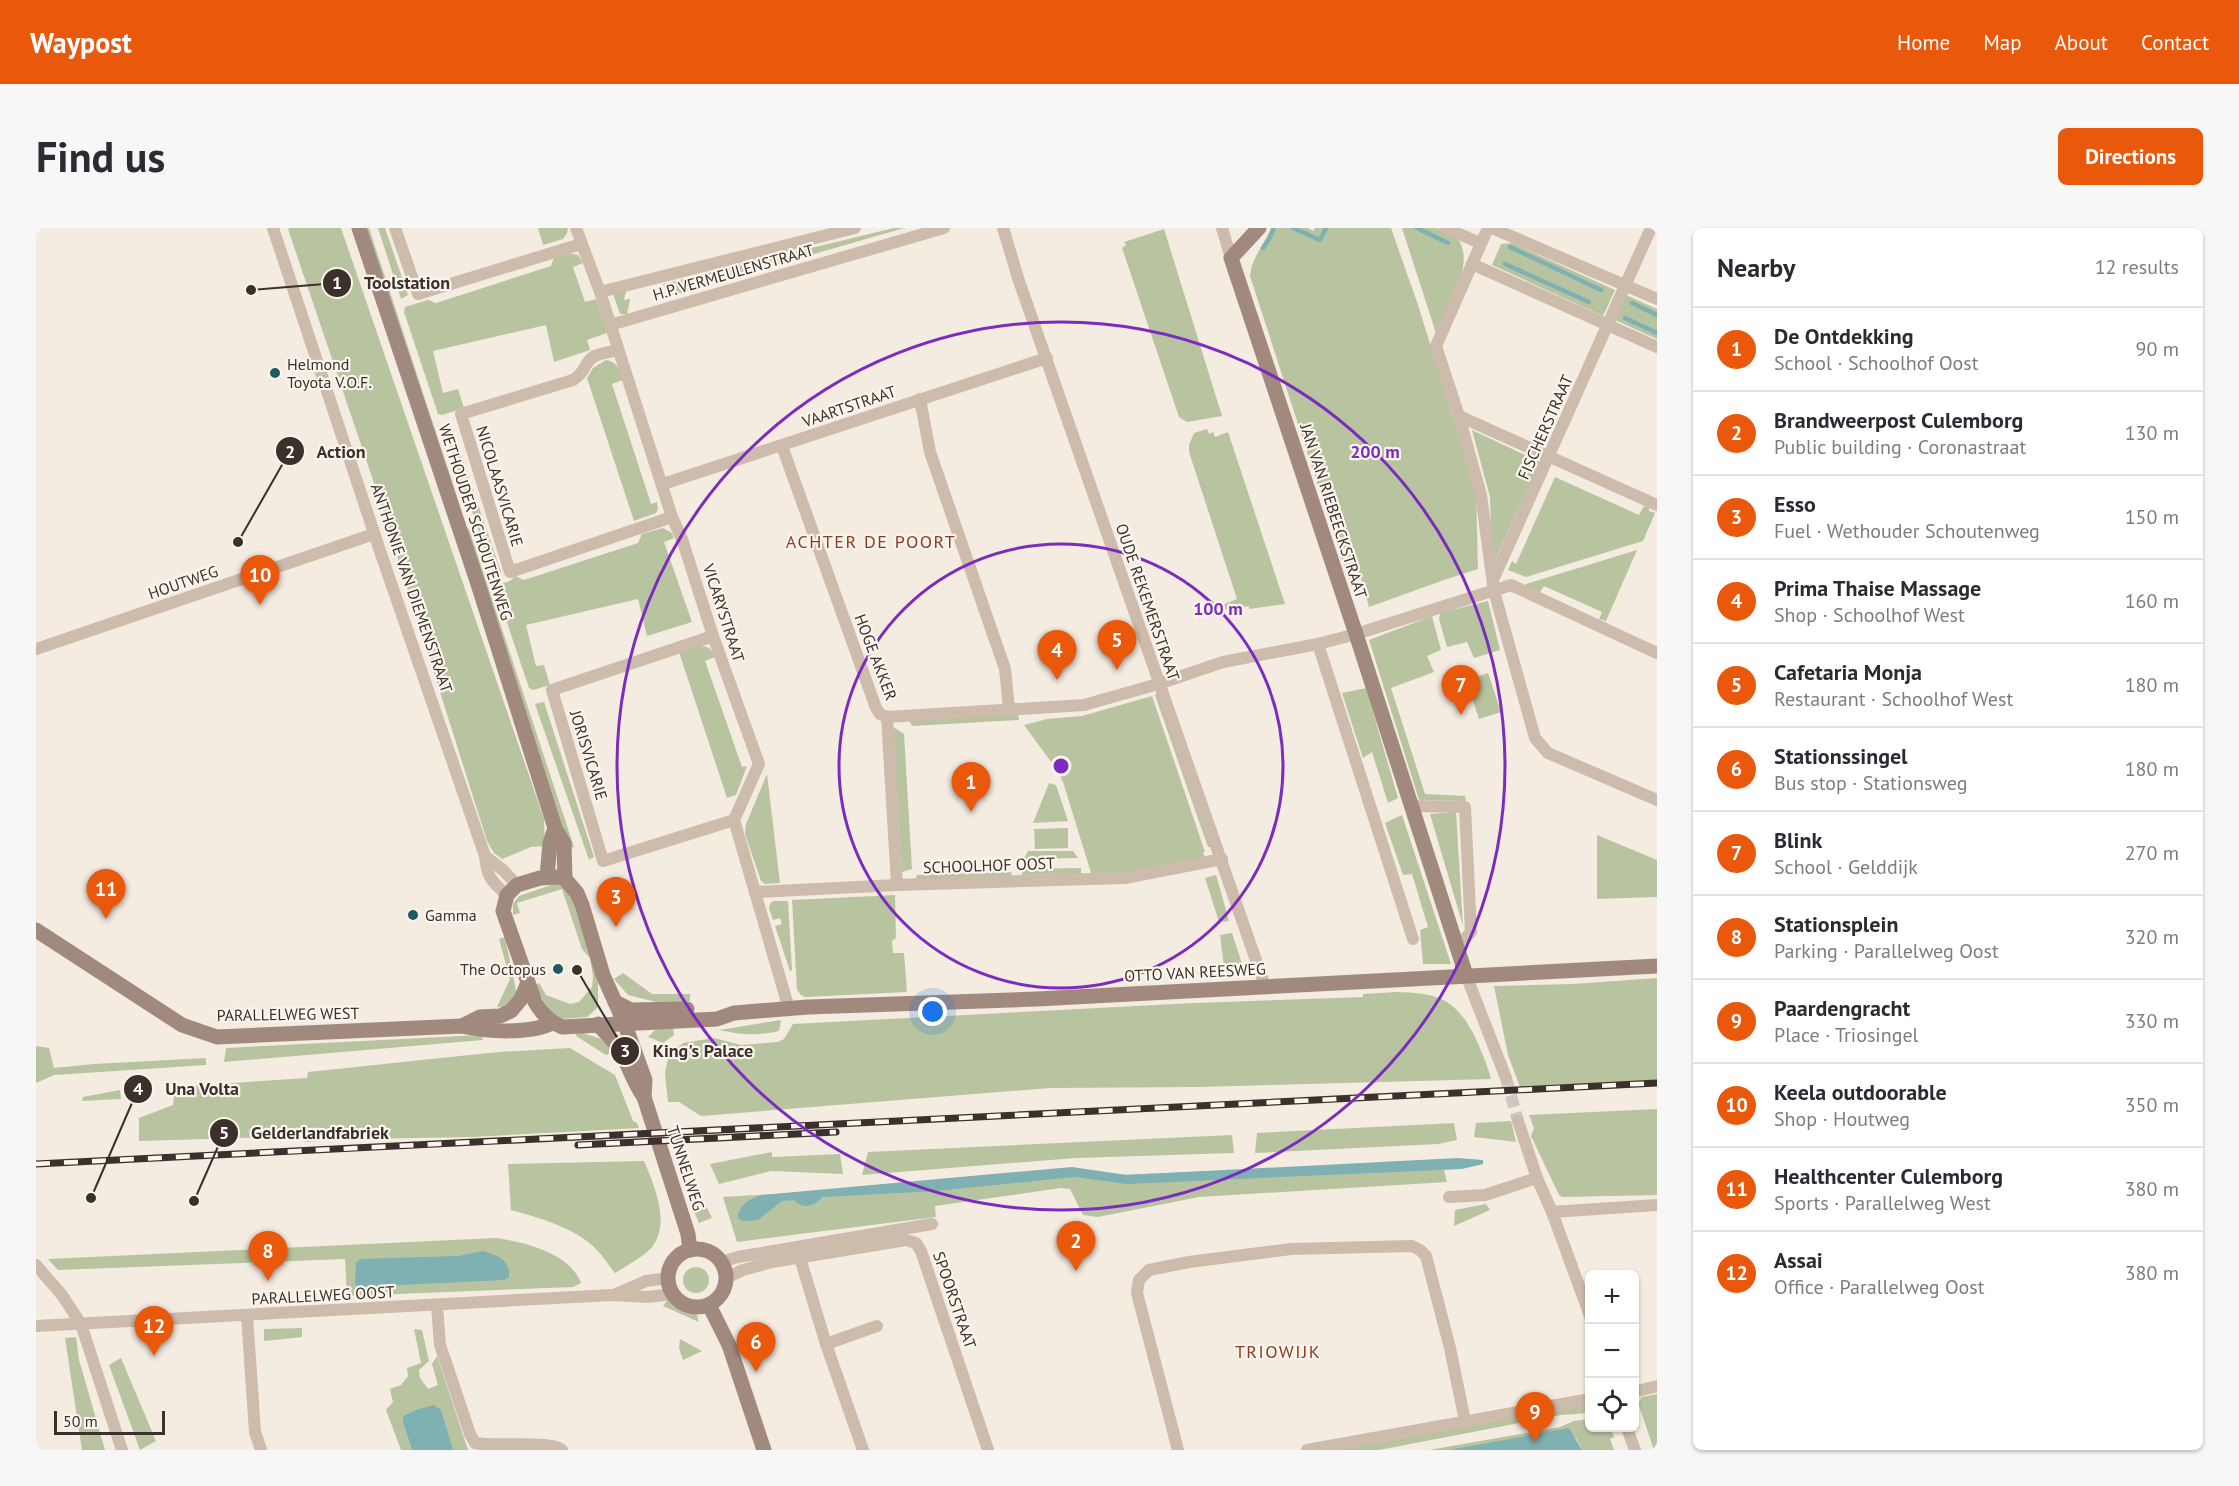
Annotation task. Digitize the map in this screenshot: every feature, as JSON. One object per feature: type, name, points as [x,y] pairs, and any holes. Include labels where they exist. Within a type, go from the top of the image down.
[{"type":"street","name":"ANTHONIE VAN DIEMENSTRAAT","points":[[273,228],[374,534],[485,856],[503,870],[512,890]]},
{"type":"street","name":"WETHOUDER SCHOUTENWEG","points":[[359,228],[478,584],[555,828],[564,843],[565,879]]},
{"type":"street","points":[[395,228],[418,294],[581,244]]},
{"type":"street","name":"VICARYSTRAAT","points":[[576,228],[600,292],[672,517],[682,539],[713,636],[759,764],[734,820]]},
{"type":"street","name":"H.P. VERMEULENSTRAAT","points":[[600,292],[855,228]]},
{"type":"street","name":"OUDE REKEMERSTRAAT","points":[[1003,228],[1015,271],[1265,986]]},
{"type":"street","name":"JAN VAN RIEBEECKSTRAAT","points":[[1222,228],[1466,975]]},
{"type":"street","points":[[1231,258],[1259,228]]},
{"type":"street","points":[[1445,228],[1480,243]]},
{"type":"street","points":[[1488,228],[1436,346],[1481,495],[1494,586],[1534,738],[1548,753],[1657,800]]},
{"type":"street","points":[[1492,228],[1657,299]]},
{"type":"street","name":"FISCHERSTRAAT","points":[[1494,586],[1652,228]]},
{"type":"street","name":"H.P. VERMEULENSTRAAT","points":[[610,325],[937,229]]},
{"type":"street","points":[[1472,264],[1657,347]]},
{"type":"street","name":"NICOLAASVICARIE","points":[[618,350],[594,356],[587,363],[583,374],[573,380],[461,414],[510,572],[672,517]]},
{"type":"street","name":"VAARTSTRAAT","points":[[663,484],[1047,358]]},
{"type":"street","points":[[920,399],[930,452],[1005,669],[1009,708]]},
{"type":"street","points":[[1459,416],[1657,505]]},
{"type":"street","name":"HOGE AKKER","points":[[782,446],[876,708],[880,714],[887,717],[897,885]]},
{"type":"street","name":"HOUTWEG","points":[[36,649],[374,534]]},
{"type":"street","points":[[887,717],[1084,705],[1158,684],[1223,662],[1318,644],[1356,634],[1494,586],[1511,585],[1657,653]]},
{"type":"street","name":"JORISVICARIE","points":[[713,636],[552,690],[603,861],[734,820]]},
{"type":"street","points":[[1318,644],[1413,939]]},
{"type":"street","points":[[1411,807],[1465,807],[1471,932],[1457,947]]},
{"type":"street","points":[[734,820],[789,1009]]},
{"type":"street","name":"WETHOUDER SCHOUTENWEG","points":[[547,877],[550,843],[555,828]]},
{"type":"street","name":"SCHOOLHOF OOST","points":[[755,892],[1125,878],[1222,859]]},
{"type":"street","points":[[552,1023],[542,1015],[527,985],[503,911],[512,890],[547,877],[565,879],[577,893],[603,975],[624,1022]]},
{"type":"street","name":"PARALLELWEG WEST","points":[[36,930],[182,1025],[217,1037],[462,1026],[481,1030],[542,1028],[552,1023]]},
{"type":"street","name":"OTTO VAN REESWEG","points":[[552,1023],[562,1027],[717,1019],[734,1013],[789,1009],[1037,999],[1657,966]]},
{"type":"street","points":[[1466,975],[1506,1078]]},
{"type":"street","name":"PARALLELWEG WEST","points":[[462,1026],[480,1017],[500,1016],[511,1011],[521,999],[527,985]]},
{"type":"street","points":[[598,1024],[615,1002]]},
{"type":"street","name":"OTTO VAN REESWEG","points":[[615,1002],[631,1010],[720,1008],[734,1013]]},
{"type":"street","points":[[635,1051],[638,1040],[652,1021]]},
{"type":"street","name":"TUNNELWEG","points":[[624,1022],[645,1080],[644,1097]]},
{"type":"street","name":"TUNNELWEG","points":[[598,1024],[615,1042],[634,1083],[644,1097],[688,1234],[690,1250]]},
{"type":"street","points":[[1518,1121],[1537,1178],[1585,1302]]},
{"type":"street","points":[[1449,1197],[1485,1195],[1537,1178]]},
{"type":"street","points":[[1552,1212],[1657,1205]]},
{"type":"street","points":[[721,1262],[738,1257],[932,1224]]},
{"type":"street","name":"SPOORSTRAAT","points":[[726,1278],[743,1270],[772,1262],[906,1240],[916,1244],[921,1251],[988,1450]]},
{"type":"street","points":[[1178,1450],[1137,1293],[1139,1280],[1149,1270],[1283,1250],[1412,1246],[1420,1250],[1426,1256],[1450,1348],[1465,1421]]},
{"type":"street","points":[[690,1250],[707,1251],[721,1262],[726,1278],[721,1294],[708,1305],[692,1307],[677,1300],[672,1294],[668,1278],[674,1260],[681,1254],[690,1250]]},
{"type":"street","points":[[800,1258],[826,1344],[863,1450]]},
{"type":"street","points":[[36,1264],[62,1295],[81,1324],[122,1450]]},
{"type":"street","name":"PARALLELWEG OOST","points":[[612,1295],[646,1281],[668,1278]]},
{"type":"street","name":"PARALLELWEG OOST","points":[[36,1326],[612,1295],[648,1297],[672,1294]]},
{"type":"street","points":[[708,1305],[729,1345],[764,1450]]},
{"type":"street","points":[[437,1306],[440,1345],[475,1443],[489,1446],[552,1444],[562,1450]]},
{"type":"street","points":[[247,1316],[255,1432],[261,1450]]},
{"type":"street","points":[[826,1344],[877,1326]]},
{"type":"street","points":[[1639,1391],[1657,1386]]},
{"type":"street","points":[[1307,1450],[1585,1400]]},
{"type":"street","points":[[1628,1432],[1635,1450]]},
{"type":"green space","points":[[341,228],[544,819],[545,846],[531,847],[502,859],[494,853],[487,841],[375,486],[288,229]]},
{"type":"green space","points":[[363,228],[369,228],[463,515]]},
{"type":"green space","points":[[378,228],[385,228],[408,295],[401,299]]},
{"type":"green space","points":[[538,228],[568,228],[563,239],[543,245]]},
{"type":"green space","points":[[894,228],[904,228],[669,296],[663,284]]},
{"type":"green space","points":[[1271,228],[1308,228],[1313,231],[1315,228],[1391,228],[1418,305],[1476,491],[1478,569],[1369,607],[1359,571],[1347,575],[1250,276],[1256,257]]},
{"type":"green space","points":[[1402,228],[1435,228],[1452,234],[1461,244],[1464,258],[1462,273],[1436,333]]},
{"type":"green space","points":[[1164,229],[1222,416],[1187,422],[1179,417],[1122,248],[1126,245],[1124,242]]},
{"type":"green space","points":[[1512,243],[1615,290],[1603,316],[1492,265],[1501,244]]},
{"type":"green space","points":[[569,253],[578,255],[583,263],[573,267],[585,302],[596,299],[607,333],[587,340],[590,350],[554,362],[546,325],[433,351],[443,393],[458,389],[464,408],[442,415],[438,414],[404,312],[405,307],[428,300],[436,303],[551,266],[554,258]]},
{"type":"green space","points":[[627,287],[624,300],[630,300],[627,314],[620,314],[613,294]]},
{"type":"green space","points":[[1626,295],[1657,309],[1657,339],[1615,320]]},
{"type":"green space","points":[[606,360],[616,365],[623,380],[612,384],[651,504],[657,502],[656,513],[634,521],[587,378],[593,368]]},
{"type":"green space","points":[[451,425],[501,572],[494,575],[443,427]]},
{"type":"green space","points":[[1207,429],[1209,434],[1213,432],[1215,437],[1228,432],[1285,604],[1214,611],[1214,608],[1237,599],[1189,452],[1194,433]]},
{"type":"green space","points":[[1472,430],[1540,462],[1495,560],[1492,557],[1490,497]]},
{"type":"green space","points":[[1555,477],[1639,515],[1644,506],[1649,508],[1649,511],[1655,513],[1643,541],[1526,577],[1508,570],[1512,561],[1516,564]]},
{"type":"green space","points":[[463,528],[469,529],[574,847],[569,848]]},
{"type":"green space","points":[[663,528],[672,533],[674,538],[664,542],[692,622],[647,636],[638,599],[526,625],[536,666],[544,665],[550,685],[533,690],[529,688],[496,590],[497,585],[510,581],[515,576],[524,580],[638,543],[642,534]]},
{"type":"green space","points":[[1637,550],[1606,621],[1599,619],[1602,612],[1544,586],[1538,595],[1524,589],[1526,584]]},
{"type":"green space","points":[[1488,601],[1500,650],[1474,658],[1467,642],[1447,647],[1439,619],[1440,613]]},
{"type":"green space","points":[[1432,616],[1441,650],[1427,656],[1434,672],[1391,688],[1425,794],[1465,796],[1466,801],[1419,800],[1369,640]]},
{"type":"green space","points":[[699,646],[709,649],[715,657],[705,661],[742,767],[747,766],[736,795],[727,798],[679,652]]},
{"type":"green space","points":[[1488,673],[1501,712],[1479,719],[1466,680]]},
{"type":"green space","points":[[1366,688],[1398,798],[1388,803],[1372,752],[1363,758],[1342,693]]},
{"type":"green space","points":[[1158,692],[1212,847],[1208,847],[1155,695]]},
{"type":"green space","points":[[1152,696],[1205,852],[1203,852],[1205,858],[1139,872],[1092,876],[1063,782],[1057,770],[1024,725],[1047,719],[1082,716]]},
{"type":"green space","points":[[544,702],[594,857],[589,860],[535,704]]},
{"type":"green space","points":[[1018,713],[1019,720],[912,726],[909,720]]},
{"type":"green space","points":[[893,727],[904,734],[912,869],[902,872]]},
{"type":"green space","points":[[767,774],[780,883],[765,884],[761,881],[745,834],[746,824]]},
{"type":"green space","points":[[1049,783],[1056,785],[1068,821],[1033,823]]},
{"type":"green space","points":[[1456,812],[1463,926],[1430,814]]},
{"type":"green space","points":[[1402,815],[1451,964],[1423,964],[1420,930],[1428,927],[1412,874],[1403,875],[1385,823]]},
{"type":"green space","points":[[1068,828],[1068,848],[1035,849],[1034,829]]},
{"type":"green space","points":[[1597,835],[1657,860],[1657,897],[1597,899]]},
{"type":"green space","points":[[1028,851],[1073,851],[1078,858],[1024,859]]},
{"type":"green space","points":[[1081,868],[1081,874],[1022,875],[1023,869]]},
{"type":"green space","points":[[1011,872],[1012,876],[915,880],[917,875]]},
{"type":"green space","points":[[1216,875],[1229,921],[1219,922],[1205,878]]},
{"type":"green space","points":[[554,884],[569,891],[598,977],[598,1007],[587,1017],[561,1019],[552,1015],[535,986],[539,983],[546,995],[570,1004],[579,1002],[592,987],[590,958],[582,949],[562,889],[517,903],[520,913],[513,915],[513,904],[519,896]]},
{"type":"green space","points":[[895,895],[896,938],[892,941],[893,953],[904,953],[907,992],[805,997],[801,995],[797,990],[792,900]]},
{"type":"green space","points":[[773,901],[788,901],[792,970],[790,971],[775,926],[782,924],[780,918],[773,920],[769,908]]},
{"type":"green space","points":[[1232,933],[1246,976],[1225,975],[1220,935]]},
{"type":"green space","points":[[505,937],[517,995],[505,1007],[497,1007],[510,979],[499,939]]},
{"type":"green space","points":[[623,973],[652,994],[690,994],[690,1001],[664,1004],[628,995],[614,979]]},
{"type":"green space","points":[[1657,978],[1657,1080],[1520,1087],[1508,1055],[1494,986],[1573,984]]},
{"type":"green space","points":[[1397,992],[1425,994],[1446,1001],[1454,1007],[1462,1015],[1476,1039],[1491,1079],[1199,1087],[1050,1088],[701,1116],[679,1102],[668,1102],[665,1074],[667,1062],[672,1052],[683,1043],[714,1038],[741,1045],[778,1042],[784,1039],[793,1024],[1194,1003],[1363,997],[1363,994]]},
{"type":"green space","points":[[781,1020],[779,1031],[771,1033],[749,1034],[719,1030]]},
{"type":"green space","points":[[673,1027],[674,1035],[663,1043],[648,1037],[656,1029]]},
{"type":"green space","points":[[577,1031],[601,1039],[613,1052],[606,1055],[576,1036]]},
{"type":"green space","points":[[481,1035],[483,1040],[224,1062],[226,1048]]},
{"type":"green space","points":[[36,1046],[49,1048],[54,1068],[206,1058],[206,1065],[54,1075],[36,1083]]},
{"type":"green space","points":[[570,1048],[615,1075],[633,1121],[639,1128],[473,1137],[305,1142],[304,1136],[139,1141],[139,1118],[173,1105],[175,1087],[307,1078],[308,1072],[498,1052]]},
{"type":"green space","points":[[120,1090],[121,1099],[82,1101],[83,1097]]},
{"type":"green space","points":[[1657,1109],[1657,1195],[1562,1197],[1559,1195],[1531,1136],[1534,1128],[1529,1115]]},
{"type":"green space","points":[[1511,1121],[1516,1142],[1474,1137],[1476,1123]]},
{"type":"green space","points":[[1454,1123],[1457,1140],[1438,1144],[1255,1153],[1257,1133]]},
{"type":"green space","points":[[1232,1135],[1234,1153],[1076,1158],[862,1175],[868,1152]]},
{"type":"green space","points":[[772,1152],[772,1157],[840,1154],[843,1174],[771,1171],[719,1184],[710,1164]]},
{"type":"green space","points":[[644,1161],[660,1208],[659,1233],[654,1244],[646,1253],[615,1273],[597,1250],[579,1236],[545,1220],[511,1210],[508,1164]]},
{"type":"green space","points":[[1442,1162],[1447,1182],[1199,1197],[1098,1217],[1083,1215],[1070,1189],[1061,1188],[935,1206],[936,1217],[737,1242],[723,1197],[1065,1177]]},
{"type":"green space","points":[[700,1193],[712,1218],[699,1223],[687,1195]]},
{"type":"green space","points":[[1486,1204],[1490,1210],[1454,1226],[1455,1210]]},
{"type":"green space","points":[[496,1238],[520,1242],[557,1257],[567,1264],[581,1283],[573,1287],[347,1296],[345,1259],[58,1270],[48,1259]]},
{"type":"green space","points":[[696,1267],[705,1271],[709,1280],[705,1289],[696,1293],[687,1289],[683,1280],[687,1271]]},
{"type":"green space","points":[[669,1298],[697,1315],[699,1322],[663,1306]]},
{"type":"green space","points":[[302,1328],[302,1337],[264,1341],[264,1329]]},
{"type":"green space","points":[[414,1329],[422,1330],[429,1361],[419,1370],[420,1378],[428,1389],[438,1385],[432,1364],[437,1356],[468,1450],[453,1450],[415,1410],[403,1416],[412,1450],[401,1450],[386,1410],[393,1402],[390,1389],[401,1385],[408,1376],[407,1368],[421,1363]]},
{"type":"green space","points":[[76,1337],[79,1360],[105,1450],[82,1450],[65,1338]]},
{"type":"green space","points":[[680,1339],[702,1351],[683,1360],[679,1348]]},
{"type":"green space","points":[[121,1358],[156,1441],[140,1450],[109,1365]]},
{"type":"green space","points":[[1657,1394],[1657,1450],[1654,1450],[1639,1406],[1642,1397]]},
{"type":"green space","points":[[1585,1406],[1585,1413],[1561,1415],[1379,1450],[1333,1450]]},
{"type":"green space","points":[[1585,1420],[1585,1432],[1612,1432],[1614,1437],[1610,1439],[1614,1450],[1582,1450],[1576,1438],[1429,1450],[1560,1427]]},
{"type":"water","points":[[1458,1158],[1483,1160],[1483,1164],[1462,1169],[1127,1184],[1074,1177],[936,1191],[823,1197],[805,1206],[794,1200],[782,1201],[758,1220],[743,1221],[738,1218],[743,1206],[761,1195],[1072,1167],[1127,1175]]},
{"type":"water","points":[[483,1251],[505,1262],[509,1277],[504,1280],[359,1287],[355,1284],[356,1263],[360,1259],[458,1256]]},
{"type":"water","points":[[434,1405],[441,1410],[453,1450],[412,1450],[403,1416]]},
{"type":"water","points":[[1569,1428],[1582,1450],[1449,1450]]},
{"type":"waterway","points":[[1263,248],[1274,228]]},
{"type":"waterway","points":[[1293,228],[1320,240],[1326,228]]},
{"type":"waterway","points":[[1417,228],[1448,243]]},
{"type":"waterway","points":[[1510,247],[1601,290]]},
{"type":"waterway","points":[[1505,264],[1589,302]]},
{"type":"waterway","points":[[1632,303],[1657,315]]},
{"type":"waterway","points":[[1625,318],[1657,333]]},
{"type":"tunnel","points":[[1506,1078],[1518,1121]]},
{"type":"railway","points":[[36,1164],[1657,1083]]},
{"type":"railway","points":[[578,1145],[836,1132]]},
{"type":"place","name":"Toolstation","points":[[251,290]]},
{"type":"place","name":"Helmond Toyota V.O.F.","points":[[275,373]]},
{"type":"place","name":"Action","points":[[238,542]]},
{"type":"place","name":"Keela outdoorable","points":[[260,605]]},
{"type":"place","name":"Cafetaria Monja","points":[[1117,670]]},
{"type":"place","name":"Prima Thaise Massage","points":[[1057,680]]},
{"type":"place","name":"Blink","points":[[1461,715]]},
{"type":"place","name":"De Ontdekking","points":[[971,812]]},
{"type":"place","name":"Gamma","points":[[413,915]]},
{"type":"place","name":"Healthcenter Culemborg","points":[[106,919]]},
{"type":"place","name":"Esso","points":[[616,927]]},
{"type":"place","name":"The Octopus","points":[[558,969]]},
{"type":"place","name":"King's Palace","points":[[577,970]]},
{"type":"place","name":"Una Volta","points":[[91,1198]]},
{"type":"place","name":"Gelderlandfabriek","points":[[194,1201]]},
{"type":"place","name":"Brandweerpost Culemborg","points":[[1076,1271]]},
{"type":"place","name":"Stationsplein","points":[[268,1281]]},
{"type":"place","name":"Assai","points":[[154,1356]]},
{"type":"place","name":"Stationssingel","points":[[756,1372]]},
{"type":"place","name":"Paardengracht","points":[[1535,1442]]},
{"type":"district","name":"ACHTER DE POORT","points":[[871,541]]},
{"type":"district","name":"TRIOWIJK","points":[[1278,1351]]}]
